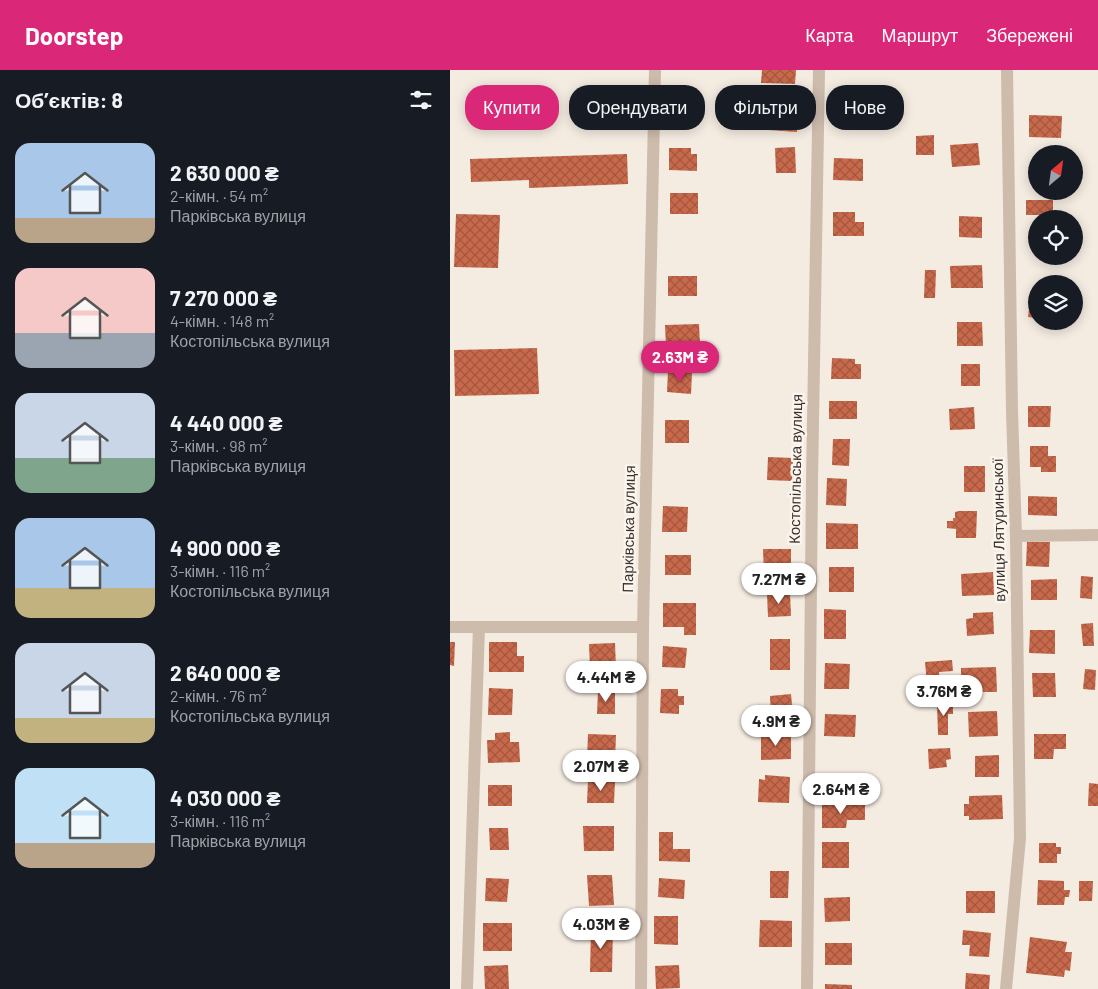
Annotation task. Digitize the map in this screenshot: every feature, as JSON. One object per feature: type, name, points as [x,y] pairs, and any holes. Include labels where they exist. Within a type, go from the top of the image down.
[{"type":"street","name":"Парківська вулиця","points":[[641,989],[643,627],[655,70]]},
{"type":"street","name":"Костопільська вулиця","points":[[807,989],[812,462],[820,70]]},
{"type":"street","name":"вулиця Лятуринської","points":[[1006,989],[1020,838],[1007,70]]},
{"type":"street","points":[[1016,536],[1098,536]]},
{"type":"street","points":[[450,627],[643,627]]},
{"type":"street","points":[[466,989],[479,627]]},
{"type":"building","points":[[762,70],[796,70],[795,84],[761,83]]},
{"type":"building","points":[[1029,115],[1062,116],[1061,138],[1029,137]]},
{"type":"building","points":[[768,130],[797,130],[797,132]]},
{"type":"building","points":[[934,135],[934,155],[916,155],[916,136]]},
{"type":"building","points":[[978,143],[980,165],[952,167],[950,145]]},
{"type":"building","points":[[795,147],[796,173],[776,173],[775,148]]},
{"type":"building","points":[[669,148],[691,148],[691,154],[697,154],[697,171],[669,170]]},
{"type":"building","points":[[627,154],[628,184],[529,188],[529,180],[471,182],[470,159]]},
{"type":"building","points":[[834,158],[863,159],[863,181],[833,180]]},
{"type":"building","points":[[670,193],[698,193],[698,214],[670,214]]},
{"type":"building","points":[[1026,200],[1053,200],[1053,210],[1028,210],[1028,215],[1026,215]]},
{"type":"building","points":[[833,212],[855,212],[855,222],[864,222],[864,236],[833,236]]},
{"type":"building","points":[[456,214],[500,215],[498,268],[454,267]]},
{"type":"building","points":[[959,216],[982,217],[982,238],[959,237]]},
{"type":"building","points":[[982,265],[983,288],[951,288],[950,266]]},
{"type":"building","points":[[925,270],[936,270],[935,298],[924,298]]},
{"type":"building","points":[[668,276],[697,276],[697,296],[668,296]]},
{"type":"building","points":[[957,322],[982,322],[983,346],[957,346]]},
{"type":"building","points":[[699,324],[700,344],[666,346],[665,325]]},
{"type":"building","points":[[537,348],[539,394],[455,396],[454,350]]},
{"type":"building","points":[[832,358],[855,359],[855,364],[861,364],[861,379],[831,379]]},
{"type":"building","points":[[961,364],[980,364],[980,386],[961,386]]},
{"type":"building","points":[[668,371],[692,373],[691,394],[667,392]]},
{"type":"building","points":[[829,401],[857,401],[857,419],[829,419]]},
{"type":"building","points":[[1028,406],[1051,406],[1050,427],[1028,427]]},
{"type":"building","points":[[974,407],[975,429],[950,430],[949,409]]},
{"type":"building","points":[[665,420],[689,420],[689,443],[665,443]]},
{"type":"building","points":[[833,439],[850,439],[849,466],[832,465]]},
{"type":"building","points":[[1030,446],[1048,446],[1048,456],[1056,456],[1056,472],[1041,472],[1041,467],[1030,467]]},
{"type":"building","points":[[768,457],[793,458],[792,481],[767,480]]},
{"type":"building","points":[[964,466],[985,466],[985,492],[964,492]]},
{"type":"building","points":[[827,478],[847,479],[846,506],[826,505]]},
{"type":"building","points":[[1028,496],[1057,497],[1057,516],[1028,515]]},
{"type":"building","points":[[663,506],[688,507],[687,532],[662,532]]},
{"type":"building","points":[[977,511],[976,538],[956,538],[956,529],[947,528],[947,521],[953,521],[955,512]]},
{"type":"building","points":[[826,523],[858,524],[858,549],[826,549]]},
{"type":"building","points":[[1027,542],[1050,542],[1049,567],[1026,566]]},
{"type":"building","points":[[763,549],[791,549],[791,575],[764,576]]},
{"type":"building","points":[[665,555],[691,555],[691,575],[665,575]]},
{"type":"building","points":[[829,567],[854,567],[854,592],[829,592]]},
{"type":"building","points":[[993,572],[994,595],[962,596],[961,574]]},
{"type":"building","points":[[1081,576],[1093,577],[1092,599],[1080,598]]},
{"type":"building","points":[[1057,579],[1057,600],[1031,600],[1031,580]]},
{"type":"building","points":[[790,593],[791,616],[768,617],[767,594]]},
{"type":"building","points":[[663,603],[696,603],[696,635],[684,635],[684,627],[663,627]]},
{"type":"building","points":[[824,609],[846,610],[846,639],[824,639]]},
{"type":"building","points":[[993,612],[994,634],[967,636],[966,619],[973,618],[973,613]]},
{"type":"building","points":[[1093,623],[1094,646],[1083,646],[1081,624]]},
{"type":"building","points":[[1030,630],[1055,630],[1055,654],[1029,653]]},
{"type":"building","points":[[770,639],[790,639],[790,670],[770,670]]},
{"type":"building","points":[[450,642],[455,642],[454,666],[450,665]]},
{"type":"building","points":[[489,642],[517,642],[517,656],[524,656],[524,672],[489,672]]},
{"type":"building","points":[[615,643],[616,668],[590,669],[589,644]]},
{"type":"building","points":[[663,646],[687,648],[685,668],[662,667]]},
{"type":"building","points":[[952,660],[953,671],[939,672],[941,693],[928,695],[925,662]]},
{"type":"building","points":[[825,663],[850,664],[849,689],[824,689]]},
{"type":"building","points":[[996,667],[997,692],[961,692],[961,668]]},
{"type":"building","points":[[1085,669],[1096,670],[1095,690],[1083,689]]},
{"type":"building","points":[[1032,673],[1055,673],[1056,697],[1033,697]]},
{"type":"building","points":[[489,688],[513,689],[512,715],[488,715]]},
{"type":"building","points":[[661,689],[678,689],[678,696],[684,696],[684,705],[679,705],[679,714],[660,713]]},
{"type":"building","points":[[598,692],[615,693],[615,714],[597,714]]},
{"type":"building","points":[[791,694],[793,716],[771,717],[770,696]]},
{"type":"building","points":[[937,703],[953,703],[953,714],[948,714],[948,735],[938,735]]},
{"type":"building","points":[[997,711],[998,736],[969,737],[968,712]]},
{"type":"building","points":[[825,714],[856,715],[855,737],[824,736]]},
{"type":"building","points":[[510,732],[510,742],[519,742],[520,762],[488,763],[487,740],[495,740],[495,733]]},
{"type":"building","points":[[588,734],[616,735],[615,761],[587,760]]},
{"type":"building","points":[[791,734],[791,759],[761,760],[761,735]]},
{"type":"building","points":[[1034,734],[1066,734],[1066,749],[1054,749],[1053,759],[1034,759]]},
{"type":"building","points":[[950,748],[951,759],[946,760],[947,767],[929,769],[928,749]]},
{"type":"building","points":[[999,755],[999,777],[975,777],[975,756]]},
{"type":"building","points":[[765,775],[790,777],[789,803],[758,802],[759,779],[765,780]]},
{"type":"building","points":[[588,780],[615,781],[614,803],[587,803]]},
{"type":"building","points":[[1089,783],[1098,784],[1098,806],[1088,806]]},
{"type":"building","points":[[488,785],[512,785],[512,806],[488,806]]},
{"type":"building","points":[[1002,795],[1003,819],[969,820],[969,816],[964,816],[964,804],[969,804],[969,796]]},
{"type":"building","points":[[822,805],[865,805],[865,820],[847,820],[846,828],[822,828]]},
{"type":"building","points":[[583,826],[614,826],[614,851],[584,851]]},
{"type":"building","points":[[489,828],[508,828],[509,850],[490,850]]},
{"type":"building","points":[[659,832],[673,832],[673,849],[690,849],[690,862],[659,861]]},
{"type":"building","points":[[822,842],[849,842],[849,868],[822,868]]},
{"type":"building","points":[[1039,843],[1056,843],[1056,847],[1061,847],[1061,854],[1057,854],[1057,863],[1039,863]]},
{"type":"building","points":[[770,871],[789,871],[788,898],[770,898]]},
{"type":"building","points":[[587,875],[612,875],[614,905],[589,906]]},
{"type":"building","points":[[486,878],[509,879],[507,902],[485,901]]},
{"type":"building","points":[[659,878],[685,880],[684,899],[658,897]]},
{"type":"building","points":[[1038,880],[1064,881],[1064,890],[1070,890],[1069,897],[1065,897],[1064,905],[1037,905]]},
{"type":"building","points":[[1079,881],[1093,881],[1092,901],[1079,901]]},
{"type":"building","points":[[966,891],[995,891],[995,913],[966,913]]},
{"type":"building","points":[[850,897],[850,921],[825,922],[824,898]]},
{"type":"building","points":[[654,916],[678,916],[678,945],[654,944]]},
{"type":"building","points":[[760,920],[792,921],[792,947],[759,947]]},
{"type":"building","points":[[483,923],[512,923],[512,951],[483,951]]},
{"type":"building","points":[[591,928],[613,928],[612,972],[590,972]]},
{"type":"building","points":[[963,930],[991,933],[989,957],[969,956],[970,945],[962,945]]},
{"type":"building","points":[[1030,937],[1067,942],[1065,952],[1072,952],[1070,971],[1065,970],[1064,977],[1026,973]]},
{"type":"building","points":[[825,943],[852,943],[852,965],[825,965]]},
{"type":"building","points":[[508,965],[509,989],[485,989],[484,966]]},
{"type":"building","points":[[679,965],[680,988],[656,989],[655,966]]},
{"type":"building","points":[[966,973],[990,975],[989,989],[965,989]]},
{"type":"building","points":[[825,984],[852,985],[852,989],[825,989]]}]
